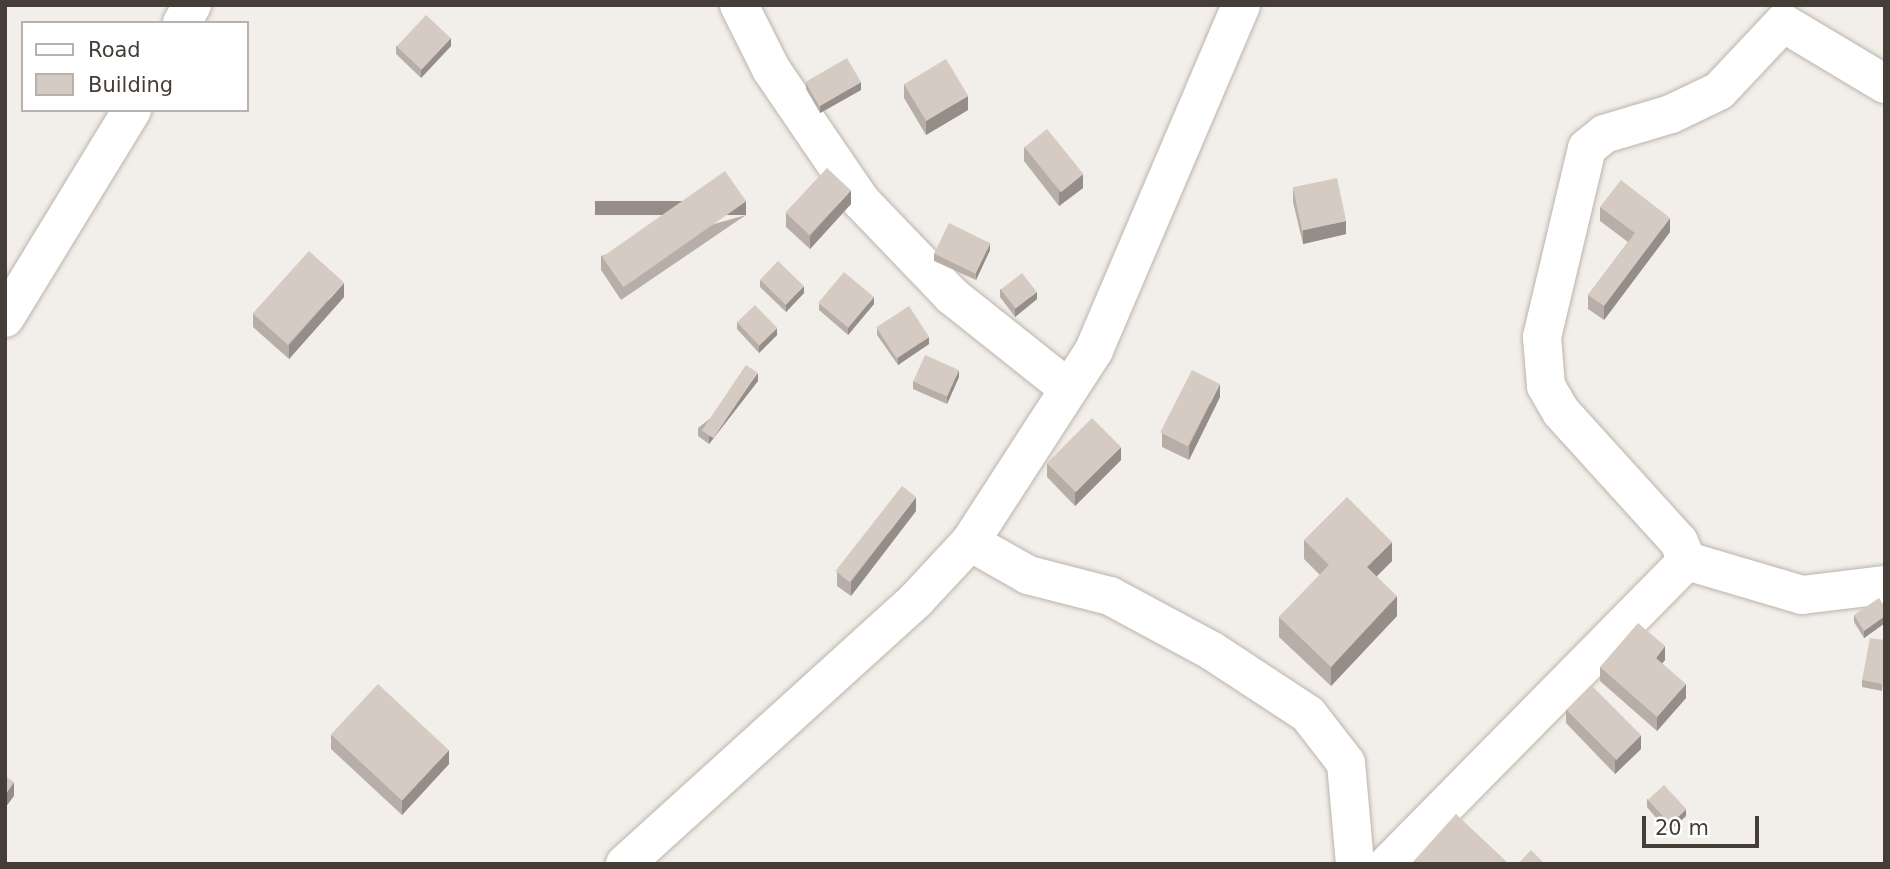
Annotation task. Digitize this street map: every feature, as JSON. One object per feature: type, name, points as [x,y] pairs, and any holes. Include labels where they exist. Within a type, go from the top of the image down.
[{"type":"street","points":[[183,21],[192,5]]},
{"type":"street","points":[[739,5],[771,69],[861,201],[953,296],[1069,389]]},
{"type":"street","points":[[625,864],[916,600],[970,542],[1094,350],[1241,5]]},
{"type":"street","points":[[1687,561],[1679,542],[1561,412],[1546,386],[1542,337],[1587,148],[1604,134],[1671,114],[1719,91],[1783,23],[1885,84]]},
{"type":"street","points":[[5,318],[131,112]]},
{"type":"street","points":[[970,542],[1028,575],[1110,596],[1212,651],[1308,714],[1346,763],[1355,864]]},
{"type":"street","points":[[1687,561],[1802,594],[1885,585]]},
{"type":"street","points":[[1388,864],[1687,561]]},
{"type":"building","points":[[426,15],[451,38],[422,70],[397,46]]},
{"type":"building","points":[[847,58],[861,82],[819,106],[805,82]]},
{"type":"building","points":[[946,59],[968,96],[926,121],[904,84]]},
{"type":"building","points":[[1047,129],[1084,174],[1061,192],[1024,147]]},
{"type":"building","points":[[827,168],[851,191],[810,235],[785,213]]},
{"type":"building","points":[[725,171],[746,201],[623,287],[602,257]]},
{"type":"building","points":[[1337,178],[1346,221],[1302,230],[1293,187]]},
{"type":"building","points":[[1621,180],[1670,218],[1604,306],[1588,295],[1635,233],[1600,207]]},
{"type":"building","points":[[949,223],[990,243],[975,274],[934,254]]},
{"type":"building","points":[[309,251],[344,282],[288,345],[253,313]]},
{"type":"building","points":[[778,261],[804,286],[786,305],[760,280]]},
{"type":"building","points":[[844,272],[874,297],[848,328],[818,303]]},
{"type":"building","points":[[1022,273],[1037,292],[1015,309],[1001,290]]},
{"type":"building","points":[[755,305],[777,328],[759,345],[737,322]]},
{"type":"building","points":[[909,306],[929,337],[896,358],[876,327]]},
{"type":"building","points":[[925,355],[959,370],[947,397],[913,381]]},
{"type":"building","points":[[746,365],[758,373],[713,438],[702,430]]},
{"type":"building","points":[[1192,370],[1220,384],[1188,446],[1160,432]]},
{"type":"building","points":[[1092,418],[1121,447],[1076,492],[1047,463]]},
{"type":"building","points":[[902,486],[916,497],[850,582],[836,571]]},
{"type":"building","points":[[1347,497],[1392,542],[1367,567],[1397,596],[1331,667],[1279,617],[1329,565],[1304,540]]},
{"type":"building","points":[[1879,598],[1885,607],[1885,616],[1864,631],[1854,615]]},
{"type":"building","points":[[1638,623],[1665,646],[1656,658],[1686,684],[1657,717],[1600,667]]},
{"type":"building","points":[[1870,638],[1885,640],[1882,684],[1862,680]]},
{"type":"building","points":[[378,684],[449,750],[402,801],[331,734]]},
{"type":"building","points":[[1591,685],[1641,735],[1616,760],[1566,710]]},
{"type":"building","points":[[5,776],[14,782],[5,795]]},
{"type":"building","points":[[1664,785],[1687,809],[1670,824],[1648,800]]},
{"type":"building","points":[[1456,814],[1509,864],[1411,864]]},
{"type":"building","points":[[1531,850],[1545,864],[1518,864]]}]
